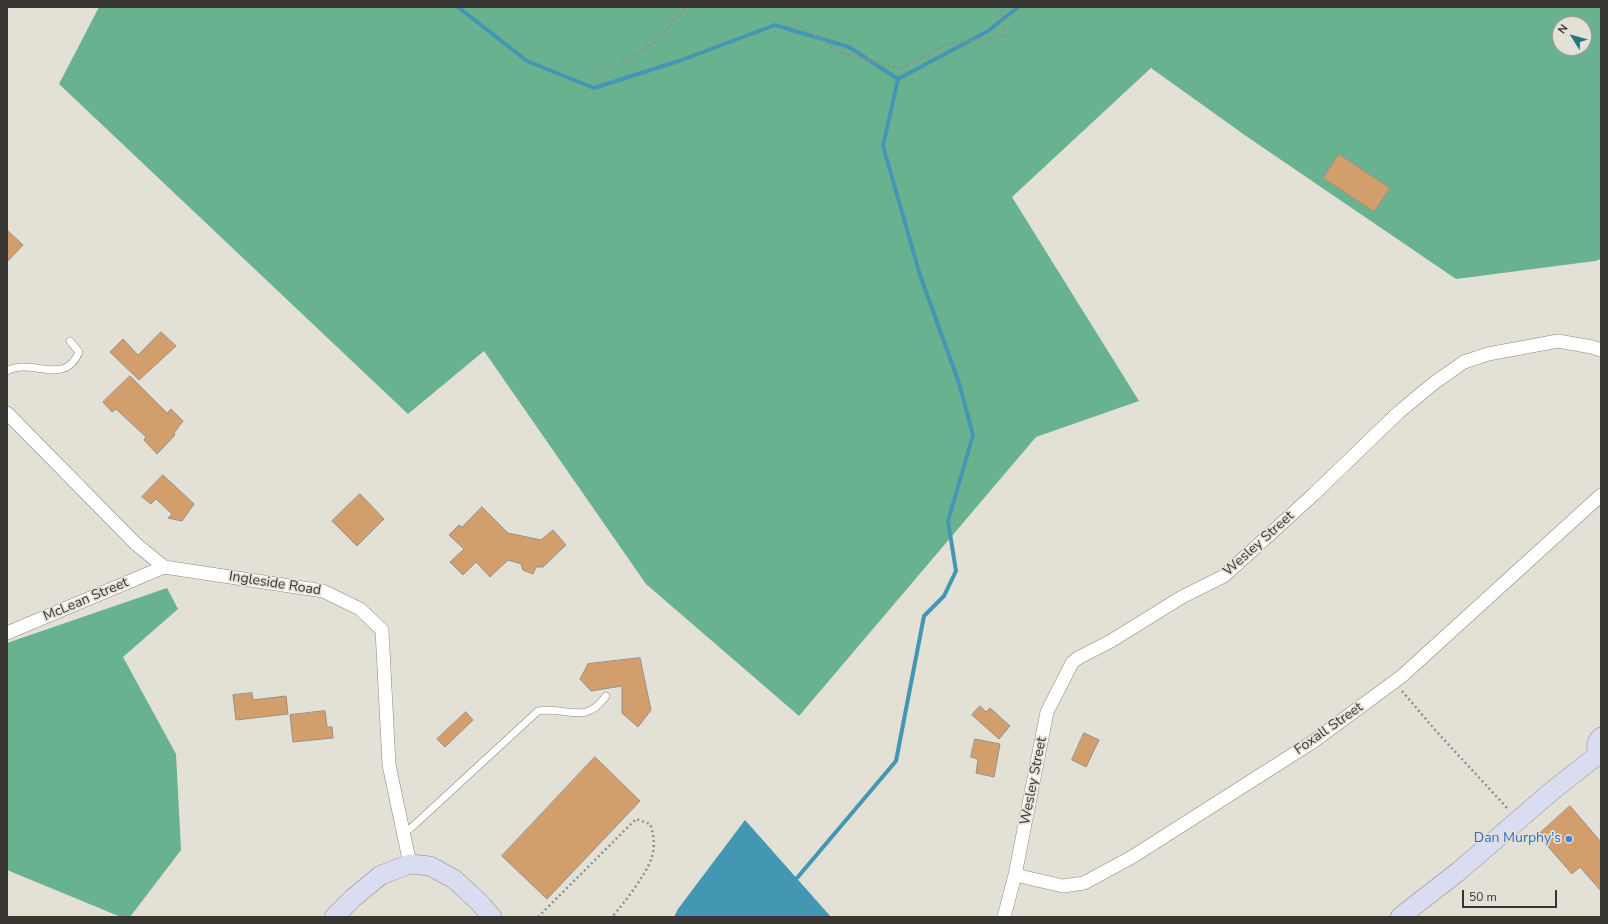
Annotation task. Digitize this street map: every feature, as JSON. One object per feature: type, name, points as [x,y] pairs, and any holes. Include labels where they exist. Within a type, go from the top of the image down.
[{"type":"main road","points":[[1400,917],[1459,871],[1600,749]]},
{"type":"main road","points":[[334,917],[353,898],[382,875],[410,864],[430,866],[454,879],[479,902],[492,917]]},
{"type":"street","name":"Wesley Street","points":[[1004,917],[1015,875],[1047,712],[1072,663],[1078,658],[1111,641],[1182,597],[1224,576],[1314,494],[1399,412],[1434,383],[1464,362],[1488,354],[1558,341],[1601,350]]},
{"type":"street","points":[[7,413],[136,544],[164,567]]},
{"type":"street","name":"Foxall Street","points":[[1015,875],[1063,886],[1084,883],[1132,857],[1314,741],[1394,682],[1601,495]]},
{"type":"street","name":"McLean Street","points":[[7,633],[164,567]]},
{"type":"street","name":"Ingleside Road","points":[[164,567],[323,591],[360,609],[382,630],[389,765],[410,864]]},
{"type":"lane","points":[[7,371],[22,366],[54,370],[64,369],[75,362],[79,352],[70,340]]},
{"type":"lane","points":[[403,832],[411,828],[538,711],[559,710],[576,714],[584,714],[600,704],[606,696]]},
{"type":"path","points":[[598,77],[657,41],[674,18],[687,7]]},
{"type":"path","points":[[789,19],[840,52],[900,69],[948,44],[1006,36],[1001,11],[1006,7]]},
{"type":"path","points":[[1394,682],[1436,731],[1518,820]]},
{"type":"path","points":[[540,916],[636,819],[650,824],[654,832],[652,857],[642,876],[612,917]]},
{"type":"green space","points":[[99,7],[1601,7],[1601,259],[1595,261],[1456,279],[1246,136],[1151,68],[1012,197],[1139,401],[1036,437],[799,716],[646,584],[484,351],[408,414],[59,84]]},
{"type":"green space","points":[[167,588],[178,609],[123,657],[176,754],[181,850],[130,917],[121,917],[7,870],[7,643]]},
{"type":"water","points":[[745,820],[831,917],[674,917],[678,909]]},
{"type":"building","points":[[1339,154],[1390,188],[1374,212],[1323,178]]},
{"type":"building","points":[[7,230],[23,245],[7,262]]},
{"type":"building","points":[[161,332],[176,346],[139,380],[110,352],[123,339],[138,355]]},
{"type":"building","points":[[130,376],[167,413],[171,409],[183,421],[174,433],[175,435],[157,454],[144,440],[146,437],[116,409],[112,412],[103,402]]},
{"type":"building","points":[[163,475],[194,504],[182,521],[168,518],[172,514],[156,499],[151,504],[142,497]]},
{"type":"building","points":[[360,494],[384,519],[357,546],[332,521]]},
{"type":"building","points":[[482,507],[508,533],[541,540],[553,530],[566,545],[543,567],[536,567],[533,574],[523,570],[521,564],[508,560],[490,577],[476,562],[463,575],[450,562],[464,549],[449,535],[459,525],[462,527]]},
{"type":"building","points":[[640,658],[651,710],[638,727],[622,713],[622,686],[591,691],[580,679],[588,664]]},
{"type":"building","points":[[252,693],[253,700],[286,696],[288,714],[236,720],[233,695]]},
{"type":"building","points":[[980,706],[986,712],[990,708],[1010,726],[999,739],[972,715]]},
{"type":"building","points":[[325,711],[327,727],[332,727],[333,738],[293,742],[290,715]]},
{"type":"building","points":[[466,712],[473,720],[445,747],[437,739]]},
{"type":"building","points":[[1084,733],[1099,740],[1086,767],[1072,760]]},
{"type":"building","points":[[975,739],[1000,744],[994,777],[976,773],[978,759],[971,757]]},
{"type":"building","points":[[595,757],[640,801],[547,899],[502,856]]},
{"type":"building","name":"Dan Murphy's","points":[[1570,806],[1601,842],[1601,891],[1580,867],[1572,874],[1538,835]]},
{"type":"waterway","points":[[458,7],[527,61],[594,88],[679,61],[775,25],[849,47],[898,79]]},
{"type":"waterway","points":[[898,79],[988,31],[1018,7]]},
{"type":"waterway","points":[[797,878],[896,761],[924,616],[944,596],[956,571],[948,521],[973,435],[959,383],[920,275],[883,146],[898,79]]},
{"type":"place","name":"Dan Murphy's","points":[[1569,839]]}]
